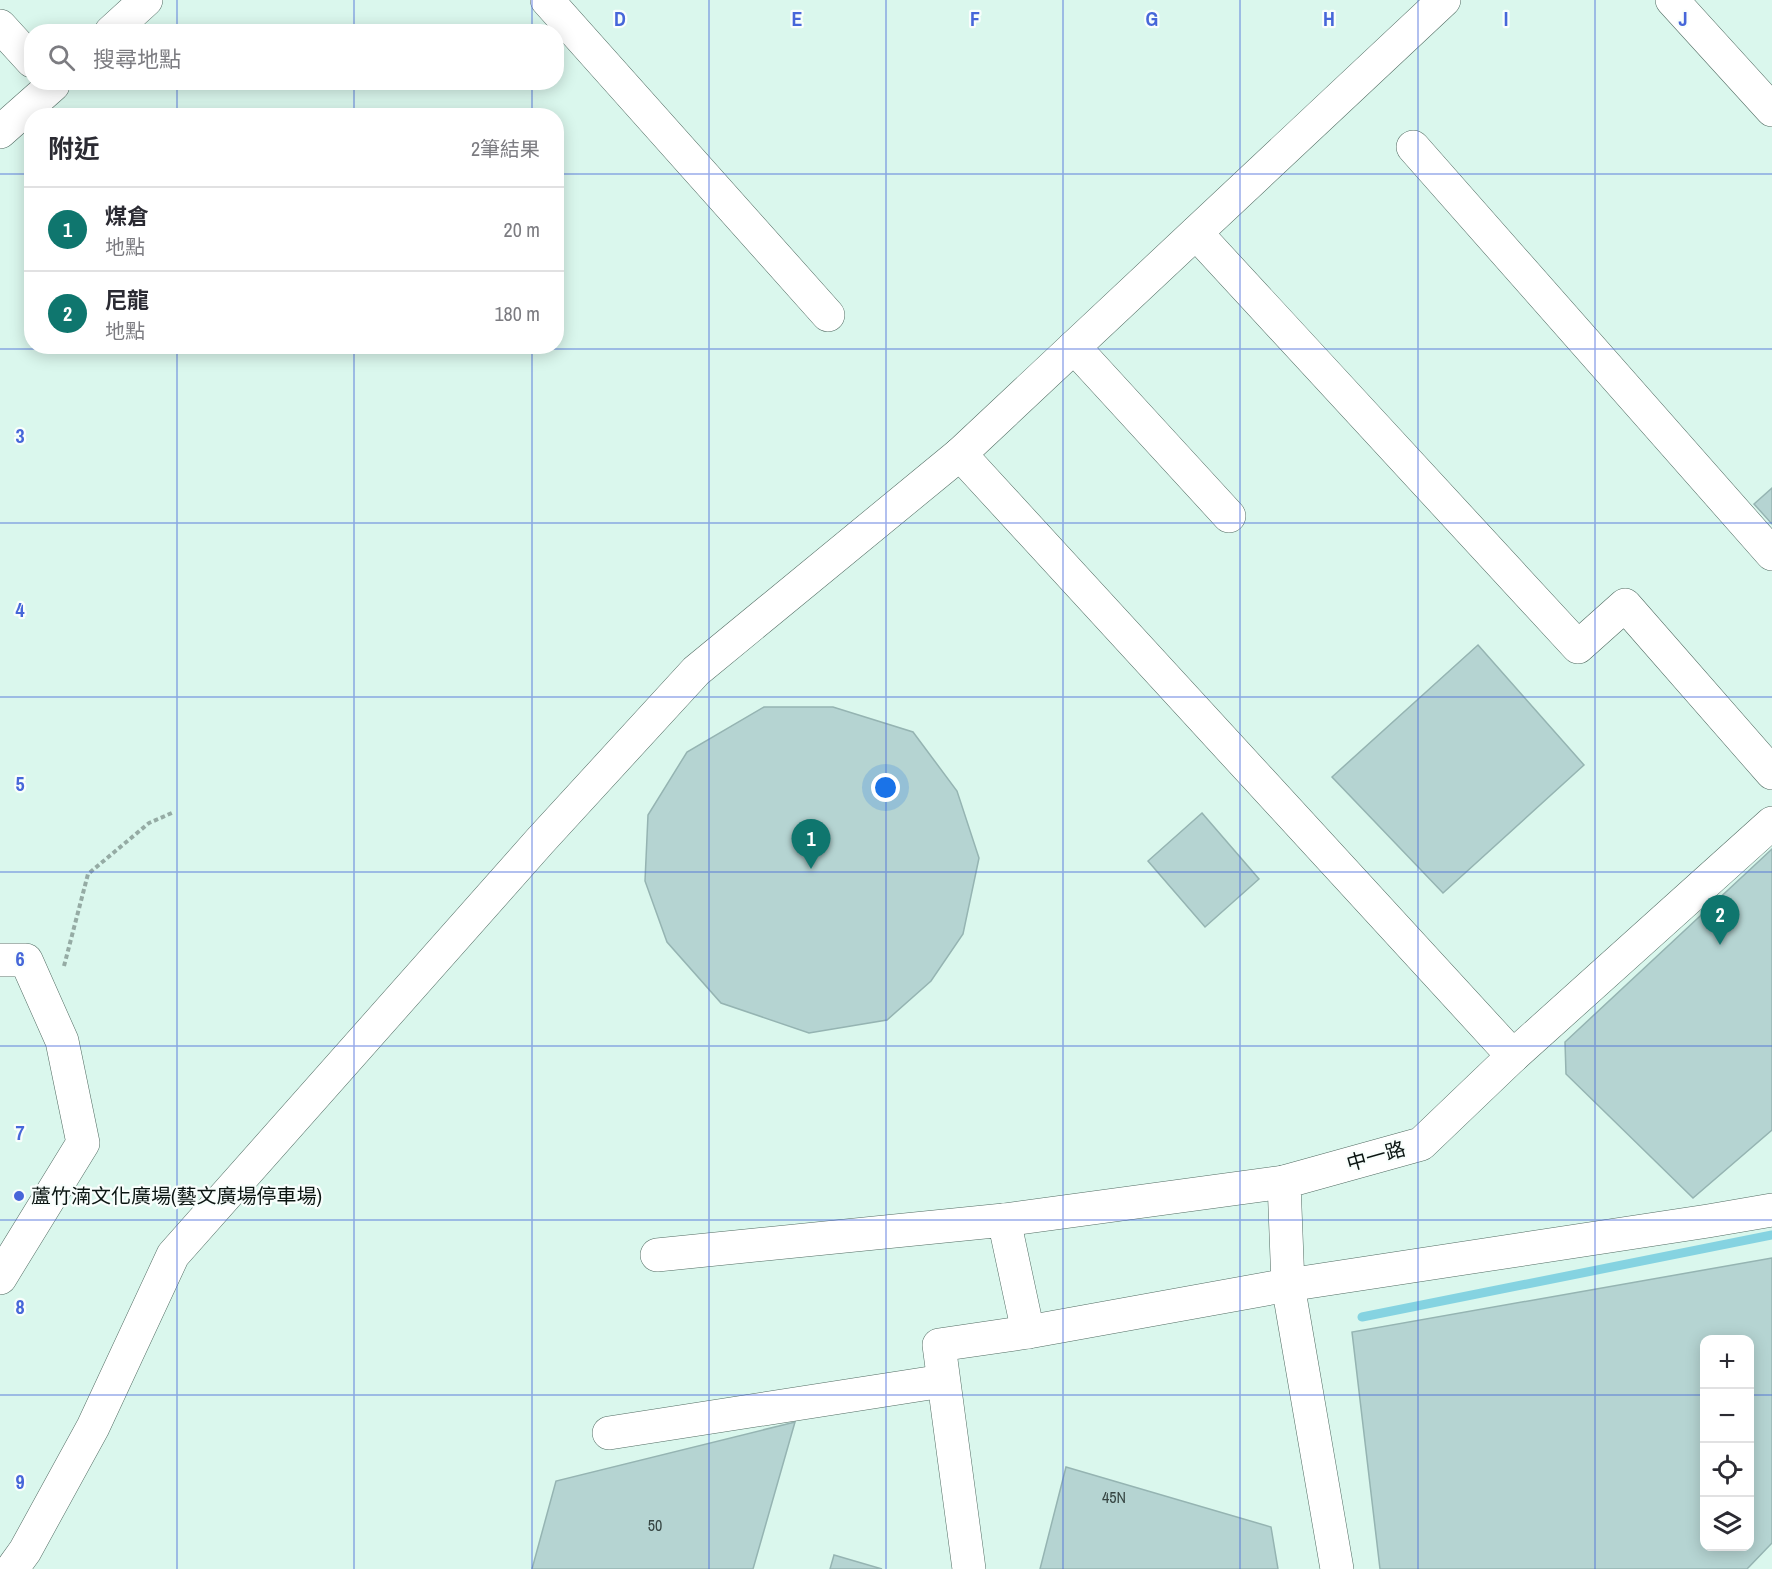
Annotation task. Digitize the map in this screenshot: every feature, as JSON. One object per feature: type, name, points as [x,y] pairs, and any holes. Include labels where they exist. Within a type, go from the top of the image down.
[{"type":"lane","points":[[120,24],[146,0]]},
{"type":"lane","points":[[547,0],[828,315]]},
{"type":"lane","points":[[19,1560],[93,1427],[173,1255],[540,841],[696,671],[960,454],[1444,0]]},
{"type":"lane","points":[[1672,0],[1772,110]]},
{"type":"lane","points":[[0,26],[24,52]]},
{"type":"lane","points":[[26,108],[45,90]]},
{"type":"lane","points":[[0,132],[24,110]]},
{"type":"lane","points":[[1413,147],[1772,554]]},
{"type":"lane","points":[[1196,232],[1578,647],[1625,604],[1772,773]]},
{"type":"lane","points":[[1074,347],[1229,516]]},
{"type":"lane","points":[[960,454],[1513,1056]]},
{"type":"lane","name":"中一路","points":[[657,1255],[1004,1220],[1284,1182],[1420,1144],[1513,1056],[1772,823]]},
{"type":"lane","points":[[0,960],[27,960],[62,1041],[83,1143],[0,1278]]},
{"type":"lane","points":[[1284,1182],[1288,1285],[1337,1569]]},
{"type":"lane","points":[[969,1569],[939,1345],[1028,1332],[1288,1285],[1772,1210]]},
{"type":"lane","points":[[1004,1220],[1028,1332]]},
{"type":"lane","points":[[609,1433],[943,1381]]},
{"type":"path","points":[[44,1000],[65,964],[88,874],[149,823],[174,812]]},
{"type":"building","points":[[1772,488],[1772,524],[1754,504]]},
{"type":"building","points":[[1478,645],[1584,765],[1443,893],[1332,777]]},
{"type":"building","points":[[764,707],[833,707],[913,732],[957,791],[979,858],[963,934],[931,981],[887,1020],[809,1033],[721,1003],[667,942],[645,881],[648,815],[687,752]]},
{"type":"building","points":[[1202,813],[1259,879],[1205,927],[1148,861]]},
{"type":"building","points":[[1772,849],[1772,1130],[1693,1198],[1566,1074],[1565,1042]]},
{"type":"building","points":[[1772,1258],[1772,1543],[1747,1569],[1380,1569],[1352,1332]]},
{"type":"building","points":[[795,1422],[753,1569],[532,1569],[556,1481]]},
{"type":"building","points":[[1066,1467],[1271,1527],[1278,1569],[1040,1569]]},
{"type":"building","points":[[834,1555],[882,1569],[830,1569]]},
{"type":"waterway","points":[[1362,1317],[1772,1235]]},
{"type":"place","name":"煤倉","points":[[811,869]]},
{"type":"place","name":"尼龍","points":[[1720,945]]},
{"type":"place","name":"蘆竹湳文化廣場(藝文廣場停車場)","points":[[19,1196]]}]
